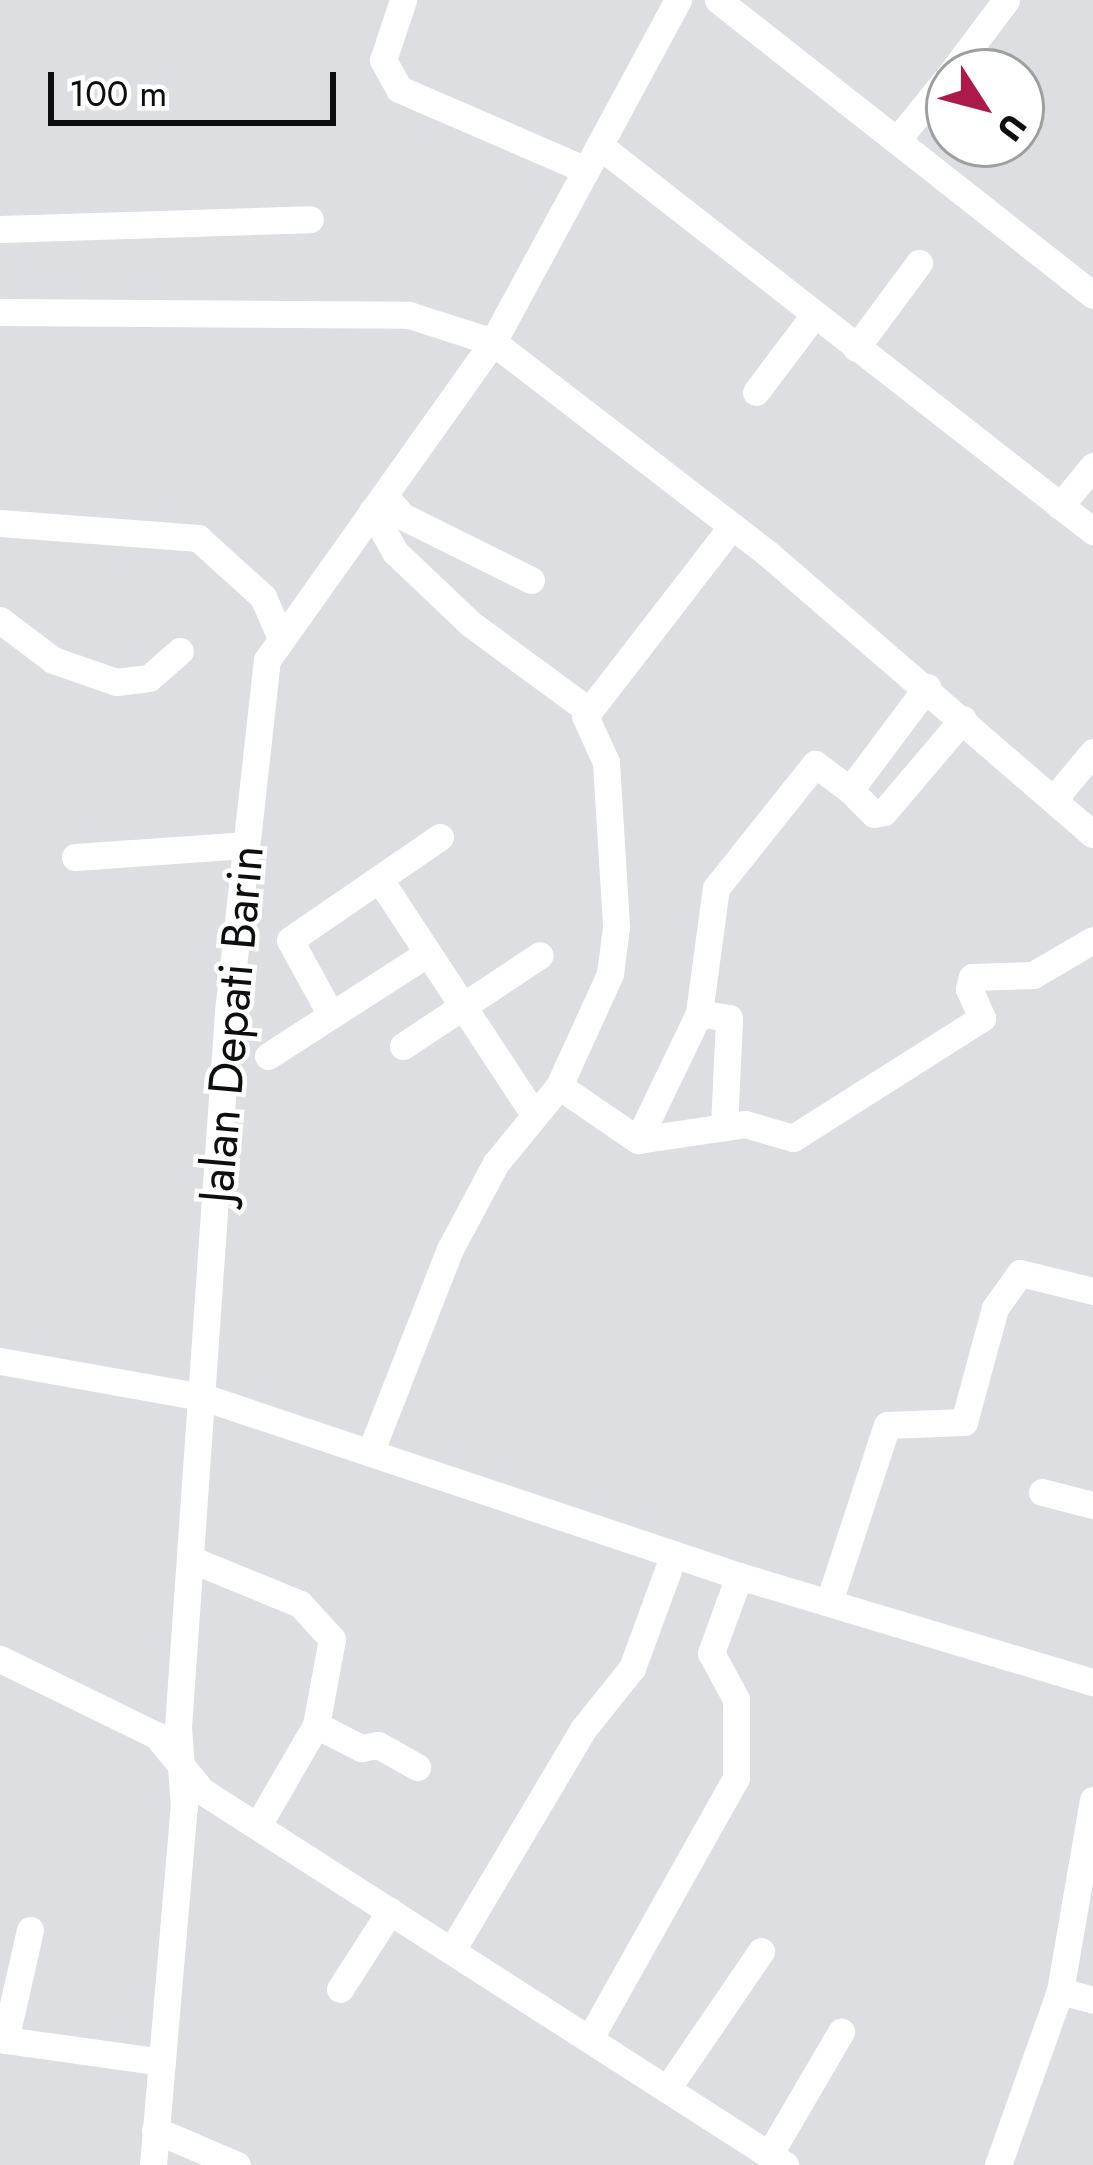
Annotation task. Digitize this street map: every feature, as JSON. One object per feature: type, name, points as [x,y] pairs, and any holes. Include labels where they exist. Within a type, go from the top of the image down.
[{"type":"street","points":[[403,0],[382,60],[399,89],[593,158],[814,315],[1093,532]]},
{"type":"street","name":"Jalan Depati Barin","points":[[152,2165],[182,1767],[190,1559],[261,686],[280,636],[384,511],[494,342],[678,0]]},
{"type":"street","points":[[718,0],[1093,295]]},
{"type":"street","points":[[970,48],[1006,0]]},
{"type":"street","points":[[897,140],[925,106]]},
{"type":"street","points":[[0,229],[310,220]]},
{"type":"street","points":[[856,347],[920,263]]},
{"type":"street","points":[[0,312],[409,315],[494,342],[732,526],[927,687],[1093,834]]},
{"type":"street","points":[[756,392],[814,315]]},
{"type":"street","points":[[1060,506],[1093,466]]},
{"type":"street","points":[[384,511],[531,580]]},
{"type":"street","points":[[384,511],[395,552],[471,624],[589,710]]},
{"type":"street","points":[[0,524],[198,538],[262,597],[280,636]]},
{"type":"street","points":[[370,1453],[450,1249],[533,1113],[559,1086],[610,974],[616,927],[608,774],[586,728],[589,710],[732,526]]},
{"type":"street","points":[[0,620],[53,660],[116,682],[149,678],[180,651]]},
{"type":"street","points":[[850,790],[927,687]]},
{"type":"street","points":[[638,1140],[699,1012],[723,875],[815,764],[874,814],[884,812],[963,719]]},
{"type":"street","points":[[1054,799],[1093,752]]},
{"type":"street","points":[[331,1015],[289,942],[440,837]]},
{"type":"street","points":[[75,857],[245,845]]},
{"type":"street","points":[[380,880],[533,1113]]},
{"type":"street","points":[[559,1086],[638,1140],[724,1126],[793,1138],[982,1018],[969,989],[972,977],[1025,977],[1093,940]]},
{"type":"street","points":[[268,1056],[428,953]]},
{"type":"street","points":[[403,1046],[540,955]]},
{"type":"street","points":[[699,1012],[728,1018],[724,1126]]},
{"type":"street","points":[[829,1602],[887,1425],[964,1422],[994,1308],[1020,1273],[1093,1291]]},
{"type":"street","points":[[0,1361],[203,1397],[740,1576],[1093,1682]]},
{"type":"street","points":[[1042,1492],[1093,1505]]},
{"type":"street","points":[[452,1950],[584,1729],[632,1667],[674,1554]]},
{"type":"street","points":[[190,1559],[300,1604],[322,1622],[333,1647],[316,1725],[258,1825]]},
{"type":"street","points":[[590,2038],[736,1778],[736,1699],[711,1653],[740,1576]]},
{"type":"street","points":[[0,1659],[156,1735],[202,1791],[777,2160],[841,2032]]},
{"type":"street","points":[[316,1725],[361,1748],[378,1744],[417,1767]]},
{"type":"street","points":[[998,2165],[1060,1991],[1093,1799]]},
{"type":"street","points":[[340,1989],[390,1911]]},
{"type":"street","points":[[30,1930],[1,2023],[3,2037],[14,2045],[157,2061]]},
{"type":"street","points":[[667,2089],[761,1951]]},
{"type":"street","points":[[1060,1991],[1093,2000]]},
{"type":"street","points":[[154,2130],[238,2165]]}]
